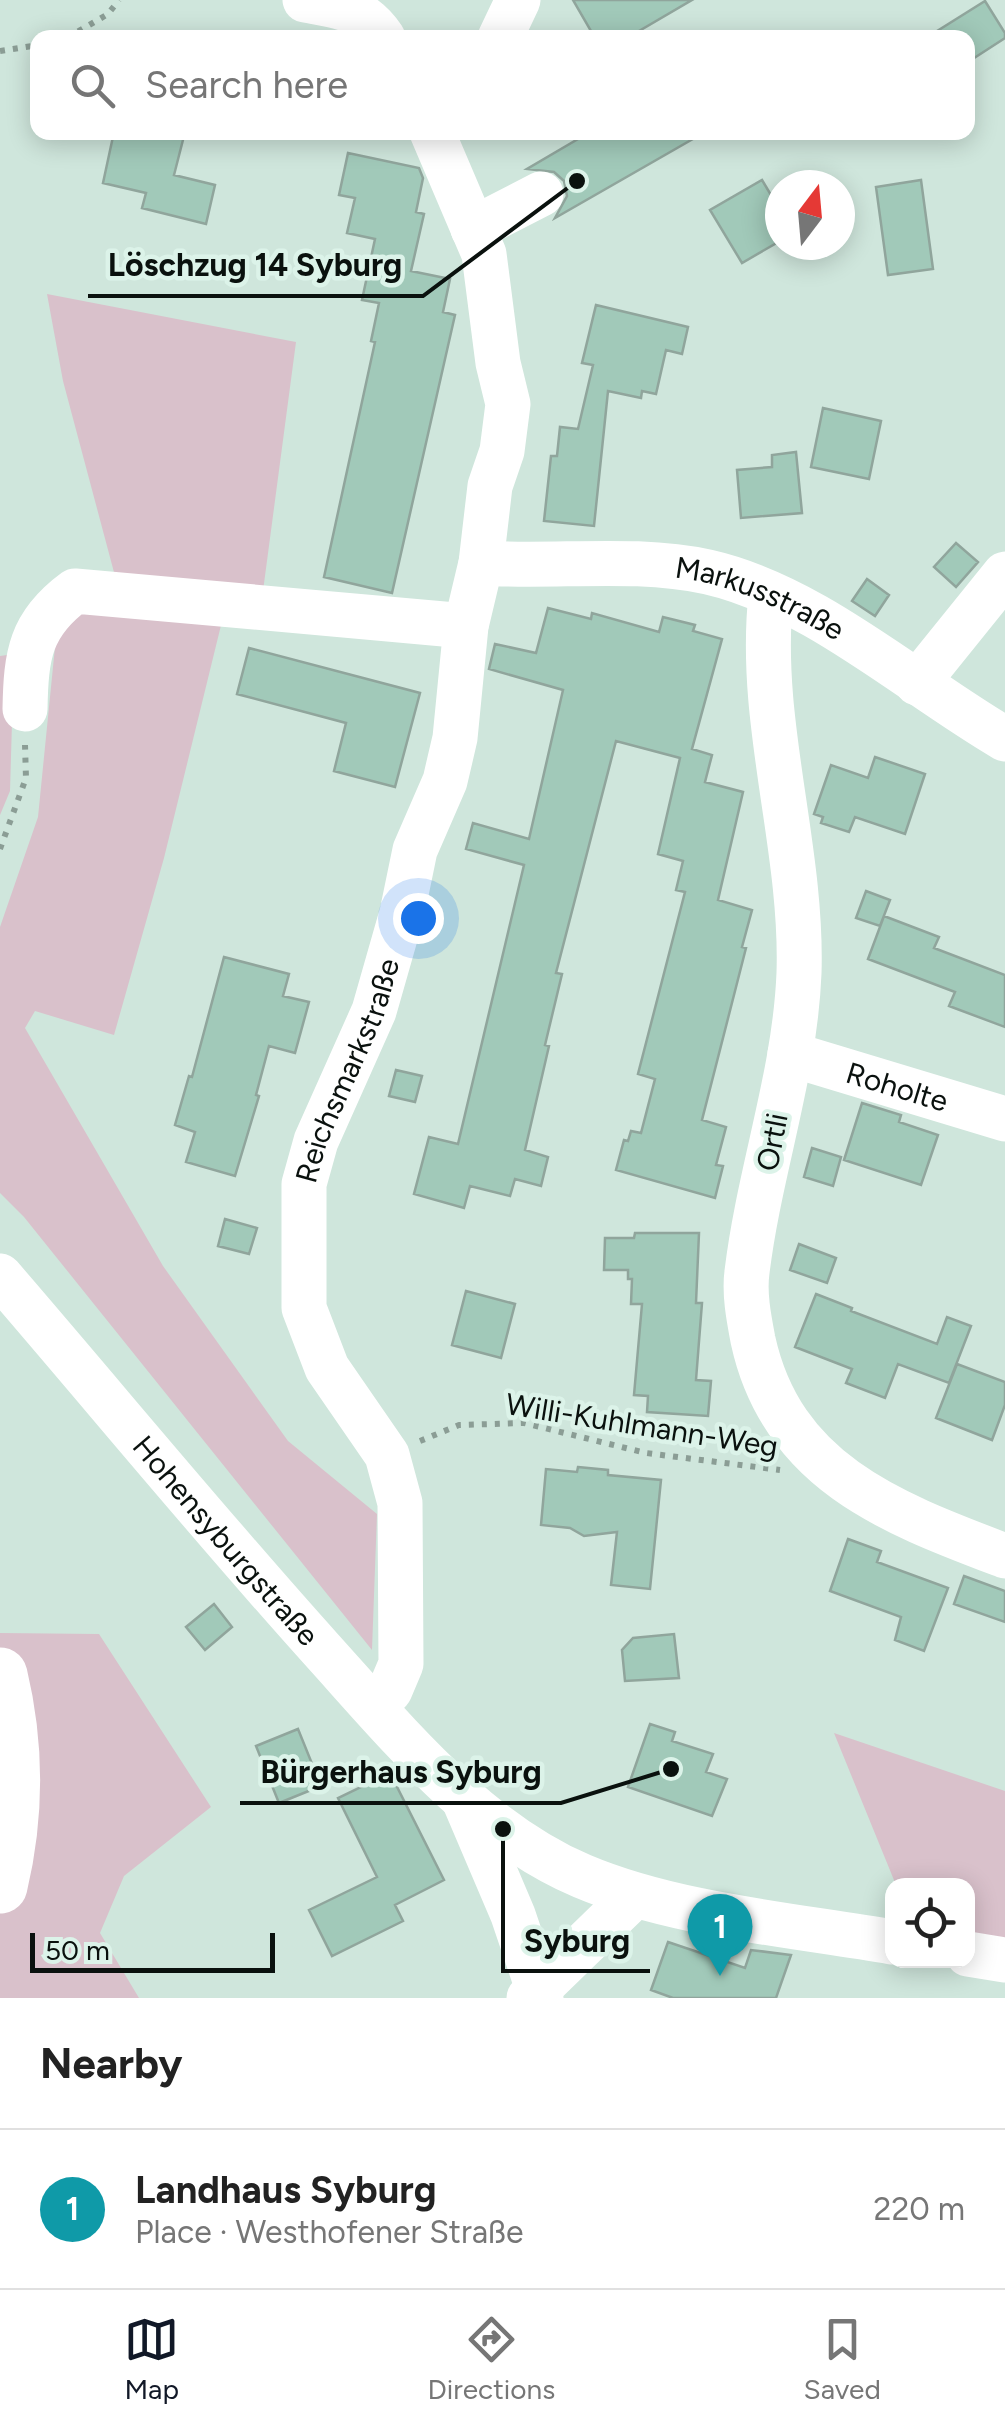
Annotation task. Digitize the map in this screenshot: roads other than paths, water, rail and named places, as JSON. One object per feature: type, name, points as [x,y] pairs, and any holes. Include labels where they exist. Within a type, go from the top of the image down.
[{"type":"main road","points":[[0,1674],[11,1720],[14,1784],[0,1886]]},
{"type":"street","points":[[305,0],[360,14],[370,19],[378,30]]},
{"type":"street","points":[[504,30],[518,0]]},
{"type":"street","name":"Reichsmarkstraße","points":[[374,1707],[390,1690],[400,1664],[400,1503],[387,1455],[328,1368],[304,1308],[304,1184],[316,1141],[374,1011],[415,850],[446,782],[455,738],[466,626],[481,562],[490,486],[502,451],[508,404],[498,363],[486,266],[440,140]]},
{"type":"street","points":[[473,228],[541,194]]},
{"type":"street","name":"Markusstraße","points":[[481,562],[710,572],[808,610],[1005,740]]},
{"type":"street","points":[[917,683],[1005,574]]},
{"type":"street","points":[[24,708],[26,667],[38,632],[50,610],[75,592],[466,626]]},
{"type":"street","name":"Ortli","points":[[770,595],[766,639],[796,893],[798,974],[790,1054],[746,1277],[750,1326],[759,1367],[801,1440],[836,1477],[876,1503],[1005,1556]]},
{"type":"street","name":"Roholte","points":[[790,1054],[1005,1119]]},
{"type":"street","name":"Hohensyburgstraße","points":[[0,1276],[290,1614],[374,1707],[463,1796],[538,1852],[579,1875],[634,1896],[536,1995],[512,1916],[463,1796]]},
{"type":"street","points":[[634,1896],[885,1941]]},
{"type":"street","points":[[975,1955],[1005,1960]]},
{"type":"place","name":"Löschzug 14 Syburg","points":[[577,181]]},
{"type":"place","name":"Bürgerhaus Syburg","points":[[671,1769]]},
{"type":"place","name":"Syburg","points":[[503,1829]]},
{"type":"place","name":"Landhaus Syburg","points":[[720,1976]]}]
